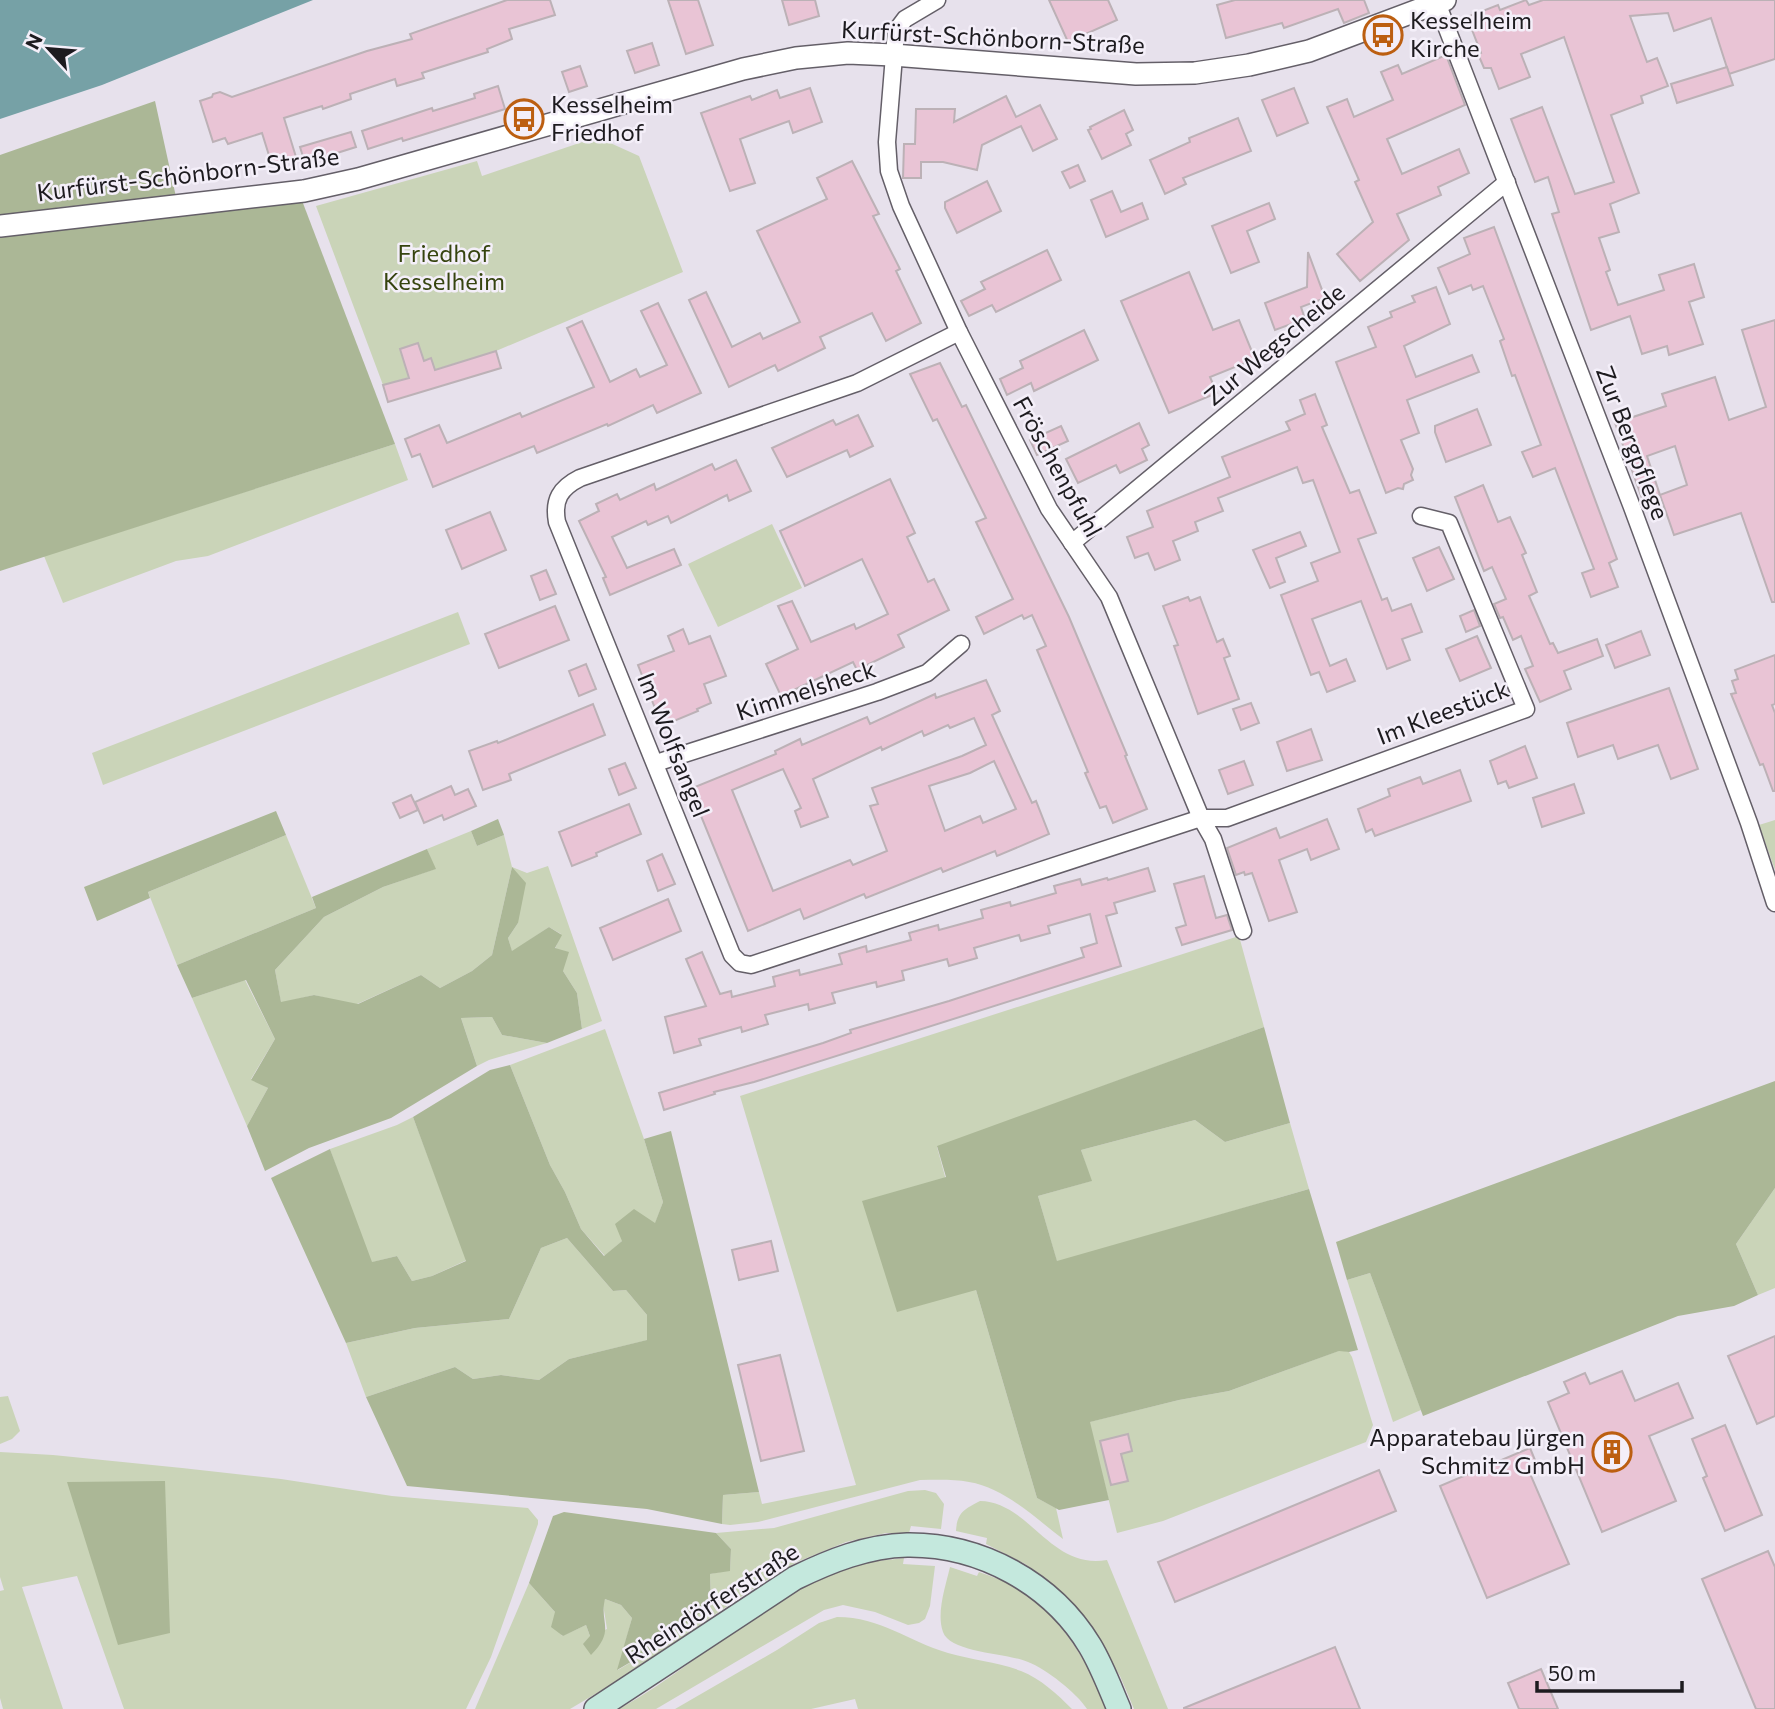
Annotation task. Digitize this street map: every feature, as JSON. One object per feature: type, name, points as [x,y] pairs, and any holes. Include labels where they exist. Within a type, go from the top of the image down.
[{"type":"main road","name":"Rheindörferstraße","points":[[596,1709],[741,1611],[795,1578],[861,1552],[906,1545],[934,1546],[983,1557],[1033,1585],[1068,1617],[1089,1645],[1119,1709]]},
{"type":"street","name":"Fröschenpfuhl","points":[[937,0],[905,19],[896,31],[887,142],[890,171],[901,206],[959,332],[1049,509],[1109,597],[1201,818],[1213,839],[1242,931]]},
{"type":"street","name":"Kurfürst-Schönborn-Straße","points":[[0,226],[304,191],[423,162],[743,69],[796,58],[848,53],[1136,74],[1195,73],[1249,65],[1309,51],[1440,1]]},
{"type":"street","name":"Zur Bergpflege","points":[[1440,1],[1632,507],[1775,903]]},
{"type":"street","name":"Zur Wegscheide","points":[[1072,544],[1507,182]]},
{"type":"street","name":"Im Wolfsangel","points":[[959,332],[857,383],[580,478],[566,485],[557,496],[557,522],[732,955],[740,963],[751,965],[1201,818]]},
{"type":"street","name":"Im Kleestück","points":[[1201,818],[1227,818],[1527,709],[1449,523],[1421,516]]},
{"type":"street","name":"Kimmelsheck","points":[[656,763],[877,692],[927,673],[961,644]]},
{"type":"green space","points":[[155,101],[176,197],[62,207],[0,217],[0,155]]},
{"type":"green space","name":"Friedhof Kesselheim","points":[[597,137],[639,156],[683,272],[496,351],[383,385],[316,206],[477,161],[482,176]]},
{"type":"green space","points":[[301,198],[395,444],[0,571],[0,236]]},
{"type":"green space","points":[[395,444],[408,480],[208,556],[176,561],[63,603],[44,556]]},
{"type":"green space","points":[[772,524],[802,588],[718,627],[688,564]]},
{"type":"green space","points":[[458,612],[470,644],[103,785],[92,753]]},
{"type":"green space","points":[[276,811],[286,835],[148,892],[150,898],[97,921],[84,887]]},
{"type":"green space","points":[[498,819],[504,835],[477,846],[471,831]]},
{"type":"green space","points":[[1775,820],[1775,870],[1759,825]]},
{"type":"green space","points":[[471,831],[477,846],[504,835],[512,867],[492,955],[472,971],[440,988],[421,975],[355,1005],[314,995],[281,1003],[275,970],[324,917],[383,887],[435,869],[427,849]]},
{"type":"green space","points":[[286,835],[316,908],[177,965],[148,892]]},
{"type":"green space","points":[[427,849],[436,869],[383,887],[324,917],[275,970],[281,1002],[314,995],[358,1004],[421,975],[440,988],[472,971],[492,955],[512,867],[526,883],[518,923],[508,938],[512,951],[549,927],[562,935],[555,948],[569,952],[563,971],[577,993],[582,1029],[547,1043],[502,1035],[492,1017],[461,1018],[477,1066],[391,1118],[309,1148],[265,1171],[247,1126],[268,1088],[251,1080],[275,1039],[246,980],[192,998],[177,965],[316,908],[312,897]]},
{"type":"green space","points":[[548,866],[602,1021],[582,1029],[577,993],[563,971],[555,949],[561,934],[549,927],[512,952],[508,938],[518,923],[512,867],[527,873]]},
{"type":"green space","points":[[1239,936],[1264,1027],[937,1147],[1037,1498],[1056,1508],[1063,1539],[995,1490],[951,1480],[920,1480],[758,1522],[722,1524],[723,1495],[759,1492],[762,1504],[856,1485],[740,1096]]},
{"type":"green space","points":[[245,980],[275,1039],[251,1079],[268,1088],[247,1126],[192,998]]},
{"type":"green space","points":[[492,1017],[502,1035],[547,1043],[477,1066],[461,1018]]},
{"type":"green space","points":[[1264,1027],[1290,1123],[1225,1142],[1195,1120],[1081,1150],[1092,1181],[1038,1196],[1057,1261],[1309,1189],[1358,1350],[1339,1351],[1229,1391],[1090,1422],[1109,1500],[1059,1510],[1037,1498],[976,1290],[897,1312],[862,1201],[946,1177],[937,1146]]},
{"type":"green space","points":[[605,1029],[663,1202],[655,1224],[622,1241],[605,1256],[581,1229],[550,1165],[510,1065]]},
{"type":"green space","points":[[510,1065],[550,1165],[581,1229],[604,1256],[622,1241],[615,1224],[634,1209],[655,1223],[663,1202],[644,1139],[671,1131],[759,1492],[723,1495],[722,1524],[647,1509],[407,1486],[366,1397],[455,1367],[473,1379],[501,1375],[539,1380],[569,1359],[647,1340],[647,1315],[626,1290],[613,1291],[567,1238],[541,1248],[509,1319],[415,1328],[346,1343],[271,1178],[330,1149],[372,1262],[397,1256],[412,1281],[432,1276],[466,1261],[413,1117],[490,1070]]},
{"type":"green space","points":[[1775,1081],[1775,1188],[1736,1244],[1758,1295],[1734,1306],[1678,1316],[1423,1416],[1370,1273],[1347,1280],[1336,1242]]},
{"type":"green space","points":[[413,1117],[467,1260],[432,1276],[412,1281],[397,1256],[369,1263],[330,1149]]},
{"type":"green space","points":[[1195,1120],[1225,1142],[1290,1123],[1309,1189],[1057,1262],[1038,1196],[1091,1181],[1081,1150]]},
{"type":"green space","points":[[1775,1188],[1775,1288],[1758,1295],[1736,1244]]},
{"type":"green space","points":[[567,1238],[613,1291],[626,1290],[647,1315],[648,1340],[569,1359],[539,1380],[501,1375],[473,1379],[455,1367],[366,1397],[346,1343],[415,1328],[509,1319],[541,1248]]},
{"type":"green space","points":[[1370,1273],[1421,1410],[1393,1422],[1347,1280]]},
{"type":"green space","points":[[1341,1350],[1349,1352],[1352,1357],[1373,1425],[1366,1442],[1163,1521],[1117,1533],[1089,1422],[1229,1391]]},
{"type":"green space","points":[[8,1396],[20,1431],[12,1439],[0,1444],[0,1397]]},
{"type":"green space","points":[[0,1452],[182,1468],[281,1479],[392,1496],[528,1508],[538,1520],[538,1524],[491,1657],[466,1709],[124,1709],[77,1576],[22,1587],[63,1709],[3,1709],[0,1698],[0,1591],[4,1590],[0,1577]]},
{"type":"green space","points":[[165,1481],[170,1633],[118,1645],[67,1482]]},
{"type":"green space","points":[[925,1490],[936,1493],[944,1504],[941,1529],[911,1526],[909,1533],[886,1533],[846,1542],[797,1562],[751,1590],[624,1677],[570,1709],[475,1709],[529,1583],[555,1612],[562,1636],[586,1625],[590,1636],[607,1629],[603,1604],[605,1599],[621,1605],[632,1618],[618,1670],[653,1649],[711,1605],[710,1574],[730,1570],[731,1549],[716,1533],[774,1528],[908,1491]]},
{"type":"green space","points":[[980,1501],[997,1504],[1013,1512],[1070,1555],[1087,1560],[1107,1560],[1168,1709],[1134,1709],[1120,1676],[1071,1601],[1025,1564],[986,1544],[987,1538],[956,1531],[958,1519],[963,1512]]},
{"type":"green space","points":[[564,1512],[716,1533],[731,1549],[730,1571],[710,1574],[711,1605],[653,1649],[617,1670],[632,1618],[621,1605],[605,1599],[605,1633],[591,1655],[583,1644],[590,1636],[586,1625],[563,1636],[551,1627],[555,1612],[529,1583],[553,1516]]},
{"type":"green space","points":[[904,1558],[903,1564],[935,1566],[930,1606],[925,1619],[919,1623],[908,1625],[875,1612],[843,1605],[824,1610],[656,1709],[619,1709],[792,1593],[856,1565]]},
{"type":"green space","points":[[950,1567],[977,1576],[979,1572],[996,1578],[1037,1603],[1074,1644],[1107,1709],[1087,1709],[1060,1682],[1028,1662],[968,1648],[948,1639],[943,1632],[941,1616]]},
{"type":"green space","points":[[837,1617],[881,1625],[948,1653],[1021,1671],[1055,1692],[1072,1709],[858,1709],[855,1699],[811,1709],[675,1709],[819,1623]]},
{"type":"water","points":[[0,0],[313,0],[102,85],[0,119]]},
{"type":"building","points":[[507,0],[550,0],[555,15],[509,29],[512,39],[487,49],[488,52],[422,73],[424,78],[397,86],[395,79],[350,94],[351,99],[323,109],[322,106],[284,118],[296,157],[272,165],[262,133],[228,144],[225,138],[213,142],[200,101],[212,97],[213,94],[220,92],[232,97],[367,51],[412,39],[410,34]]},
{"type":"building","points":[[668,0],[698,0],[713,45],[686,54]]},
{"type":"building","points":[[782,0],[815,0],[819,16],[789,25]]},
{"type":"building","points":[[1049,0],[1108,0],[1117,20],[1068,42]]},
{"type":"building","points":[[1235,0],[1364,0],[1369,13],[1344,23],[1338,9],[1284,28],[1282,23],[1226,38],[1217,5]]},
{"type":"building","points":[[1526,0],[1529,5],[1543,0],[1775,0],[1775,59],[1729,74],[1711,18],[1674,31],[1668,13],[1630,16],[1647,62],[1657,58],[1668,86],[1641,96],[1643,103],[1611,115],[1639,193],[1610,204],[1619,232],[1599,238],[1610,270],[1606,272],[1618,305],[1664,290],[1659,275],[1694,264],[1704,297],[1689,302],[1703,344],[1669,355],[1667,346],[1642,354],[1630,316],[1591,330],[1552,214],[1559,212],[1548,177],[1535,182],[1511,119],[1542,107],[1575,194],[1614,182],[1564,37],[1521,54],[1530,77],[1499,89],[1491,68],[1484,68],[1467,17],[1498,5],[1500,10]]},
{"type":"building","points":[[652,43],[659,65],[635,73],[627,51]]},
{"type":"building","points":[[1446,55],[1465,105],[1387,139],[1402,174],[1459,149],[1469,173],[1438,187],[1441,195],[1397,214],[1409,240],[1360,281],[1337,254],[1373,222],[1355,182],[1359,180],[1327,107],[1347,99],[1354,117],[1393,100],[1381,72],[1398,65],[1402,74]]},
{"type":"building","points":[[580,66],[587,86],[569,92],[562,72]]},
{"type":"building","points":[[1727,67],[1733,85],[1677,103],[1671,84]]},
{"type":"building","points":[[498,86],[505,109],[403,141],[402,138],[368,149],[362,131],[432,108],[433,111],[475,98],[474,94]]},
{"type":"building","points":[[810,88],[822,122],[793,133],[789,121],[740,139],[755,183],[730,191],[701,113],[750,96],[752,100],[777,90],[780,98]]},
{"type":"building","points":[[1294,88],[1308,123],[1277,136],[1262,100]]},
{"type":"building","points":[[1006,96],[1016,117],[1040,105],[1057,139],[1033,151],[1021,126],[982,145],[977,170],[943,162],[921,162],[921,178],[903,178],[904,144],[915,144],[916,109],[955,109],[954,122]]},
{"type":"building","points":[[1124,110],[1133,130],[1126,134],[1131,145],[1102,159],[1088,130]]},
{"type":"building","points":[[1238,118],[1251,151],[1183,178],[1186,184],[1165,194],[1150,160],[1190,142],[1189,138]]},
{"type":"building","points":[[351,132],[356,147],[305,163],[300,147]]},
{"type":"building","points":[[852,161],[879,214],[873,216],[900,269],[896,271],[921,323],[886,341],[872,313],[820,337],[825,348],[778,371],[775,365],[729,387],[689,300],[706,292],[732,347],[760,333],[763,339],[800,322],[757,231],[827,199],[817,178]]},
{"type":"building","points":[[1078,165],[1085,181],[1070,188],[1062,172]]},
{"type":"building","points":[[987,181],[1001,211],[957,233],[945,208],[945,202]]},
{"type":"building","points":[[1112,191],[1121,212],[1142,203],[1148,219],[1106,237],[1091,200]]},
{"type":"building","points":[[1269,203],[1275,219],[1247,231],[1259,262],[1231,273],[1212,226]]},
{"type":"building","points":[[1494,227],[1617,559],[1609,563],[1618,587],[1591,597],[1582,573],[1594,569],[1555,468],[1533,477],[1522,452],[1541,445],[1515,375],[1512,376],[1500,341],[1504,339],[1483,286],[1473,290],[1471,285],[1449,294],[1438,268],[1470,254],[1464,238]]},
{"type":"building","points":[[1047,250],[1061,280],[996,312],[992,305],[969,316],[961,301],[985,289],[981,282]]},
{"type":"building","points":[[1308,252],[1325,298],[1301,307],[1305,319],[1275,330],[1265,303],[1307,287]]},
{"type":"building","points":[[1189,272],[1213,330],[1239,320],[1255,359],[1210,377],[1217,393],[1169,413],[1121,301]]},
{"type":"building","points":[[1436,287],[1450,324],[1404,346],[1416,377],[1472,355],[1479,372],[1407,400],[1419,433],[1401,440],[1413,469],[1413,480],[1404,484],[1403,489],[1398,488],[1386,493],[1336,362],[1376,347],[1368,327],[1392,317],[1390,312],[1415,302],[1412,296]]},
{"type":"building","points":[[658,303],[701,393],[657,413],[653,405],[608,426],[607,424],[537,453],[534,446],[433,487],[420,454],[412,457],[405,439],[439,425],[447,443],[520,413],[522,417],[594,387],[567,328],[582,321],[610,382],[636,369],[640,377],[667,365],[641,311]]},
{"type":"building","points":[[1775,320],[1775,602],[1772,602],[1741,513],[1674,535],[1660,495],[1643,501],[1615,423],[1666,406],[1662,394],[1715,377],[1729,420],[1766,407],[1742,330]],"holes":[[[1675,446],[1687,485],[1660,495],[1647,456]]]},
{"type":"building","points":[[1084,330],[1098,360],[1034,391],[1031,383],[1007,395],[1000,379],[1023,368],[1020,361]]},
{"type":"building","points":[[418,343],[424,361],[431,358],[435,370],[496,351],[501,368],[388,402],[383,385],[409,378],[400,349]]},
{"type":"building","points":[[940,363],[962,407],[966,405],[1069,617],[1147,809],[1113,823],[1106,806],[1100,808],[1085,773],[1088,772],[1037,650],[1046,646],[1032,615],[1024,619],[1022,615],[984,634],[976,617],[1013,599],[976,522],[986,518],[937,419],[933,421],[910,374]]},
{"type":"building","points":[[1315,394],[1327,425],[1322,427],[1350,493],[1359,490],[1376,533],[1358,539],[1382,600],[1387,598],[1392,611],[1411,604],[1422,632],[1402,639],[1410,660],[1387,669],[1361,601],[1312,619],[1330,666],[1346,659],[1355,681],[1327,692],[1319,672],[1311,675],[1281,595],[1318,581],[1311,563],[1340,552],[1313,480],[1303,483],[1297,467],[1218,498],[1223,511],[1195,522],[1198,531],[1173,541],[1180,560],[1155,570],[1148,553],[1135,558],[1127,537],[1153,527],[1147,511],[1230,477],[1222,457],[1290,430],[1286,422],[1305,414],[1300,400]]},
{"type":"building","points":[[1477,409],[1491,445],[1446,462],[1435,426]]},
{"type":"building","points":[[858,415],[873,446],[850,457],[847,450],[787,477],[772,448],[833,420],[836,425]]},
{"type":"building","points":[[1139,423],[1149,445],[1142,449],[1147,460],[1120,473],[1116,465],[1078,483],[1066,459]]},
{"type":"building","points":[[1061,426],[1068,441],[1037,455],[1030,440]]},
{"type":"building","points":[[736,460],[751,491],[729,501],[727,495],[671,523],[668,516],[648,525],[646,521],[612,537],[627,568],[674,549],[681,565],[610,595],[603,578],[606,577],[579,521],[599,511],[596,504],[617,494],[620,500],[654,484],[656,490],[712,464],[715,470]]},
{"type":"building","points":[[890,479],[915,533],[907,537],[928,582],[934,579],[949,610],[898,635],[904,647],[857,670],[853,662],[781,696],[766,664],[798,649],[778,606],[792,601],[811,642],[854,624],[856,629],[888,614],[862,559],[805,586],[780,531]]},
{"type":"building","points":[[1483,485],[1498,522],[1510,517],[1526,553],[1522,555],[1537,592],[1529,596],[1550,644],[1553,643],[1558,653],[1597,639],[1603,656],[1564,671],[1571,689],[1540,702],[1525,669],[1533,666],[1521,636],[1513,640],[1494,604],[1506,599],[1492,567],[1484,571],[1455,497]]},
{"type":"building","points":[[490,512],[506,550],[462,569],[446,530]]},
{"type":"building","points":[[1300,532],[1306,546],[1276,558],[1285,582],[1270,588],[1253,550]]},
{"type":"building","points":[[1439,547],[1454,579],[1427,591],[1413,558]]},
{"type":"building","points":[[546,570],[556,594],[540,600],[531,576]]},
{"type":"building","points":[[1188,597],[1190,601],[1200,597],[1217,642],[1223,639],[1230,656],[1224,658],[1239,699],[1198,714],[1174,646],[1178,645],[1163,606]]},
{"type":"building","points":[[555,606],[569,640],[499,668],[485,634]]},
{"type":"building","points":[[1474,610],[1480,626],[1466,632],[1460,616]]},
{"type":"building","points":[[683,629],[689,644],[710,636],[726,676],[704,684],[711,703],[662,726],[638,665],[674,651],[668,636]]},
{"type":"building","points":[[1641,631],[1650,655],[1615,668],[1606,645]]},
{"type":"building","points":[[1477,636],[1491,668],[1460,681],[1446,649]]},
{"type":"building","points":[[1775,655],[1775,704],[1772,705],[1775,713],[1773,791],[1731,694],[1736,693],[1732,681],[1738,679],[1735,670]]},
{"type":"building","points":[[586,664],[596,689],[579,696],[569,671]]},
{"type":"building","points":[[986,680],[1000,711],[992,715],[1032,803],[1036,801],[1049,834],[997,856],[995,851],[943,872],[941,868],[866,898],[864,894],[804,919],[800,909],[748,931],[690,789],[776,754],[775,751],[800,739],[802,745],[867,717],[870,724],[935,694],[936,698]],"holes":[[[974,718],[986,745],[872,788],[878,804],[870,806],[887,851],[853,865],[850,860],[773,891],[732,790],[783,769],[801,808],[795,811],[801,827],[828,817],[813,779],[922,731],[924,736],[948,725],[950,728]],[[994,761],[1016,809],[983,823],[980,816],[945,831],[929,786],[970,773]]]},
{"type":"building","points":[[1669,688],[1698,769],[1671,779],[1658,745],[1618,759],[1613,745],[1578,757],[1567,723]]},
{"type":"building","points":[[1251,703],[1259,723],[1241,730],[1233,709]]},
{"type":"building","points":[[593,704],[605,735],[509,774],[511,780],[483,790],[469,751],[497,741],[498,743]]},
{"type":"building","points":[[1311,729],[1322,760],[1287,771],[1277,742]]},
{"type":"building","points":[[1525,746],[1537,778],[1509,788],[1506,781],[1498,784],[1490,761]]},
{"type":"building","points":[[1244,761],[1253,785],[1228,794],[1219,770]]},
{"type":"building","points":[[625,763],[636,788],[619,795],[609,769]]},
{"type":"building","points":[[1460,770],[1471,801],[1375,836],[1372,829],[1366,832],[1358,809],[1390,796],[1388,789],[1420,777],[1423,784]]},
{"type":"building","points":[[1574,784],[1584,813],[1542,827],[1533,798]]},
{"type":"building","points":[[451,786],[455,795],[468,789],[476,806],[444,820],[442,815],[424,823],[415,802]]},
{"type":"building","points":[[411,795],[418,810],[400,818],[393,803]]},
{"type":"building","points":[[629,804],[641,834],[572,866],[559,832]]},
{"type":"building","points":[[1327,819],[1339,849],[1311,860],[1307,849],[1279,860],[1297,912],[1269,921],[1252,873],[1236,875],[1227,848],[1276,828],[1280,838]]},
{"type":"building","points":[[662,854],[675,884],[658,891],[647,861]]},
{"type":"building","points":[[1148,868],[1155,891],[1114,903],[1117,913],[1106,916],[1121,966],[754,1082],[714,1092],[715,1094],[664,1110],[659,1093],[823,1043],[851,1033],[850,1030],[1084,957],[1081,948],[1097,943],[1090,914],[1048,926],[1050,933],[1021,941],[1019,935],[974,948],[977,958],[949,966],[947,959],[902,971],[904,980],[877,987],[876,982],[832,993],[835,1003],[809,1010],[808,1004],[765,1015],[768,1024],[742,1032],[741,1027],[699,1039],[701,1045],[674,1053],[665,1017],[706,1006],[686,959],[702,952],[720,994],[731,991],[732,997],[775,986],[773,977],[799,970],[800,975],[842,964],[839,954],[866,946],[867,952],[911,940],[909,933],[938,925],[939,930],[983,918],[981,910],[1010,902],[1011,906],[1056,893],[1054,886],[1080,879],[1082,885]]},
{"type":"building","points":[[1204,876],[1216,918],[1227,915],[1232,930],[1182,945],[1176,928],[1186,925],[1174,884]]},
{"type":"building","points":[[668,899],[681,931],[613,960],[600,928]]},
{"type":"building","points":[[771,1241],[778,1271],[739,1280],[732,1250]]},
{"type":"building","points":[[1775,1336],[1775,1416],[1757,1424],[1728,1356]]},
{"type":"building","points":[[780,1355],[804,1451],[761,1461],[738,1365]]},
{"type":"building","name":"Apparatebau Jürgen Schmitz GmbH","points":[[1622,1371],[1635,1401],[1678,1383],[1693,1418],[1649,1436],[1676,1501],[1602,1532],[1548,1402],[1569,1393],[1564,1382],[1585,1373],[1590,1384]]},
{"type":"building","points":[[1725,1425],[1762,1515],[1725,1531],[1703,1478],[1707,1476],[1692,1439]]},
{"type":"building","points":[[1128,1434],[1132,1451],[1121,1454],[1128,1481],[1111,1485],[1100,1441]]},
{"type":"building","points":[[1530,1448],[1537,1465],[1528,1469],[1569,1564],[1487,1598],[1440,1486]]},
{"type":"building","points":[[1379,1470],[1396,1511],[1175,1602],[1158,1562]]},
{"type":"building","points":[[1768,1551],[1775,1567],[1775,1709],[1756,1709],[1702,1579]]},
{"type":"building","points":[[1335,1647],[1360,1709],[1184,1709],[1184,1708]]},
{"type":"building","points":[[1541,1669],[1558,1709],[1519,1709],[1508,1683]]},
{"type":"place","name":"Kesselheim Kirche","points":[[1383,35]]},
{"type":"place","name":"Kesselheim Friedhof","points":[[524,119]]},
{"type":"place","name":"Apparatebau Jürgen Schmitz GmbH","points":[[1612,1452]]}]
